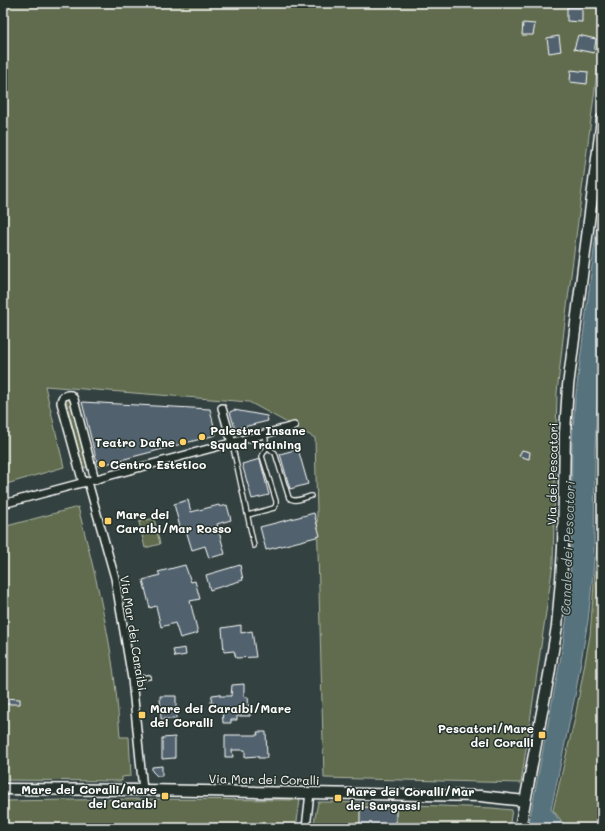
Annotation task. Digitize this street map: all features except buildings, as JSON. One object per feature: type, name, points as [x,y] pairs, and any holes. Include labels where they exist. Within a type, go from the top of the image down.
[{"type":"street","name":"Via dei Pescatori","points":[[520,828],[557,626],[563,548],[565,433],[568,386],[602,119]]},
{"type":"street","name":"Via Mar dei Caraibi","points":[[89,481],[61,403],[62,398],[66,395],[71,395],[74,399],[89,481],[115,578],[132,679],[143,790]]},
{"type":"street","points":[[222,408],[232,443]]},
{"type":"street","points":[[3,504],[294,426]]},
{"type":"street","name":"Via Mar dei Coralli","points":[[3,789],[481,796],[525,801]]},
{"type":"street","points":[[306,828],[310,793]]},
{"type":"lane","points":[[248,515],[274,508],[276,505],[262,456],[267,446],[265,434]]},
{"type":"lane","points":[[232,443],[254,546]]},
{"type":"lane","points":[[267,446],[275,453],[289,498],[294,500],[311,496]]},
{"type":"lane","points":[[132,679],[149,677]]},
{"type":"green space","points":[[3,3],[602,3],[602,34],[557,393],[553,564],[521,783],[324,778],[315,438],[249,402],[45,386],[64,467],[3,485]]},
{"type":"green space","points":[[68,399],[70,400],[87,466],[86,468],[83,467],[66,401]]},
{"type":"green space","points":[[602,412],[602,828],[567,828],[553,810],[575,718],[590,635],[600,508],[599,436]]},
{"type":"green space","points":[[78,507],[96,578],[107,630],[115,681],[120,737],[129,737],[131,776],[122,777],[122,781],[3,780],[3,527]]},
{"type":"green space","points":[[154,518],[160,544],[145,548],[139,522]]},
{"type":"green space","points":[[136,799],[300,800],[296,828],[3,828],[3,801]]},
{"type":"green space","points":[[318,802],[512,810],[509,828],[313,828]]},
{"type":"water","points":[[602,186],[602,372],[597,411],[595,450],[593,574],[588,621],[575,696],[551,809],[565,828],[528,828],[561,656],[567,616],[571,563],[572,443],[575,401]]},
{"type":"place","name":"Palestra Insane Squad Training","points":[[202,437]]},
{"type":"place","name":"Teatro Dafne","points":[[183,442]]},
{"type":"place","name":"Centro Estetico","points":[[102,464]]},
{"type":"place","name":"Mare dei Caraibi/Mar Rosso","points":[[108,521]]},
{"type":"place","name":"Mare dei Caraibi/Mare dei Coralli","points":[[142,715]]},
{"type":"place","name":"Pescatori/Mare dei Coralli","points":[[542,735]]},
{"type":"place","name":"Mare dei Coralli/Mare dei Caraibi","points":[[165,796]]},
{"type":"place","name":"Mare dei Coralli/Mar dei Sargassi","points":[[338,798]]},
{"type":"water label","name":"Canale dei Pescatori","points":[[567,548]]}]
